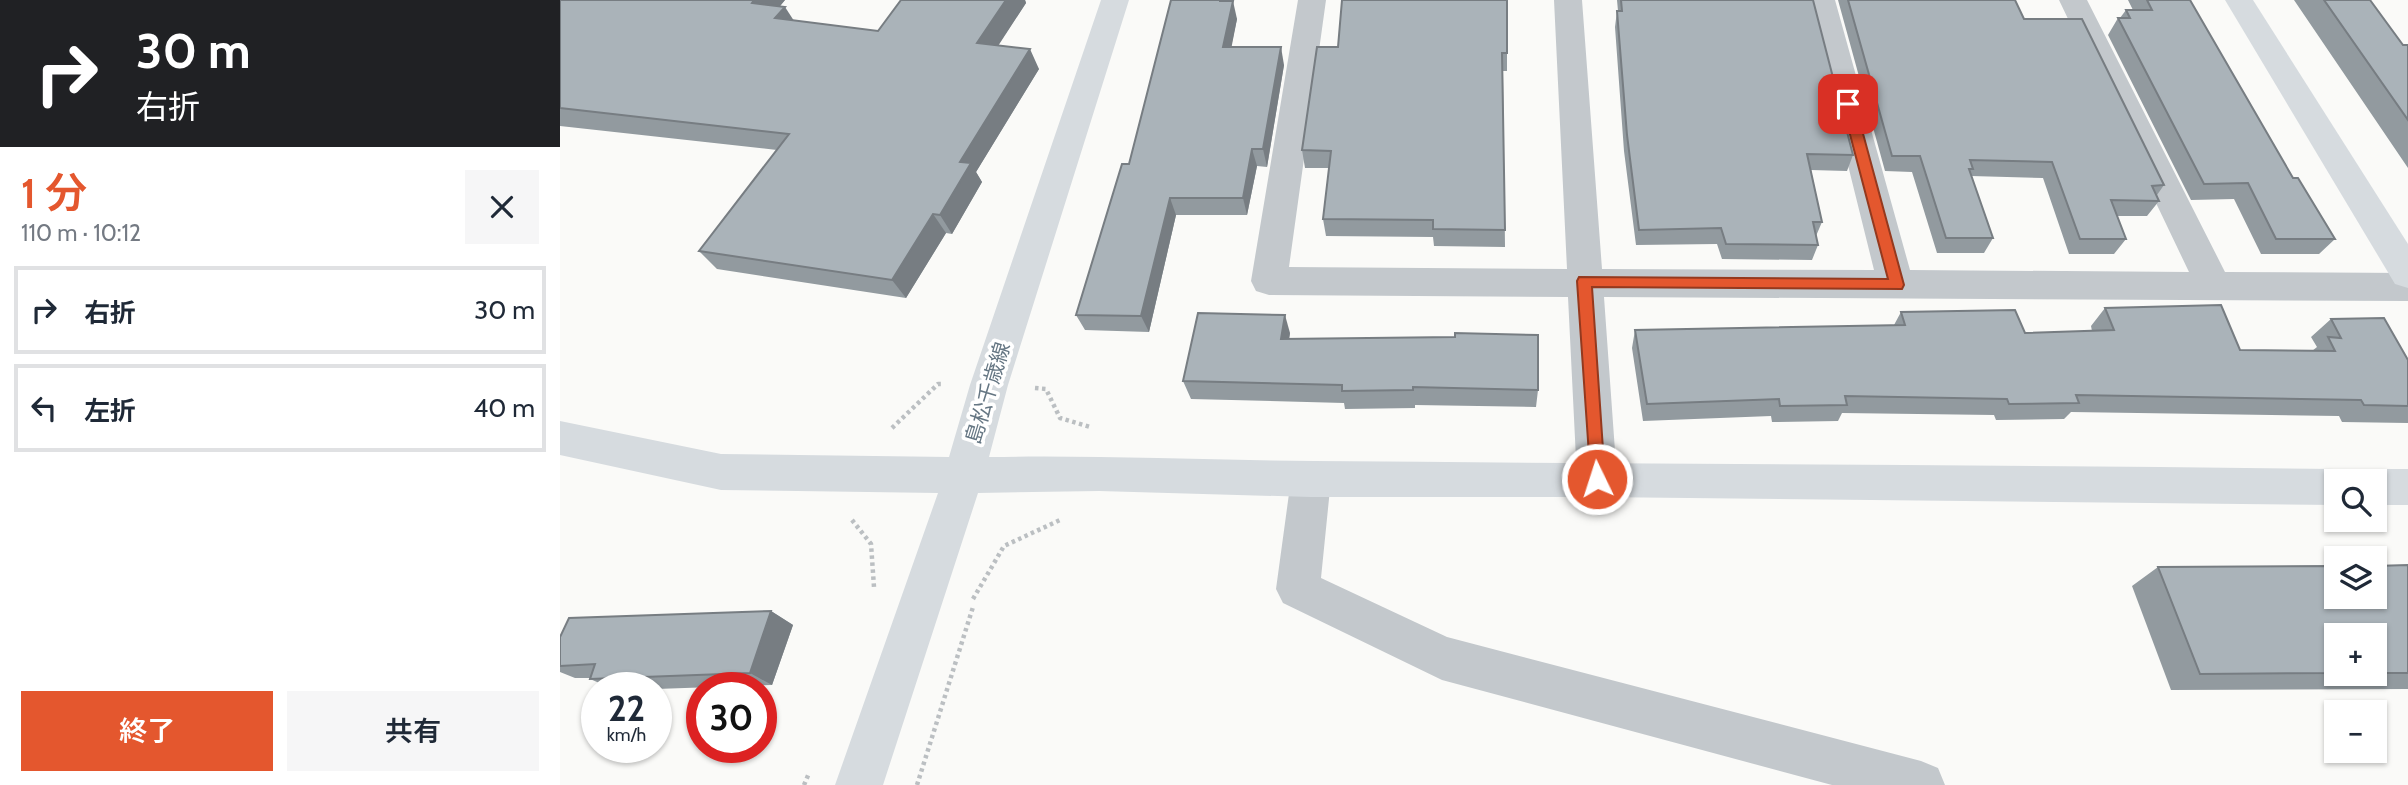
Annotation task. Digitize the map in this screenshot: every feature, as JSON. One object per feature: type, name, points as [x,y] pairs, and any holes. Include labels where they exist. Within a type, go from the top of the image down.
[{"type":"street","name":"島松千歳線","points":[[859,785],[920,597],[964,475],[989,385],[1115,0]]},
{"type":"street","points":[[1312,0],[1269,281],[2408,287]]},
{"type":"street","points":[[1568,0],[1597,479]]},
{"type":"street","points":[[1821,0],[1896,285]]},
{"type":"street","points":[[2073,0],[2213,284]]},
{"type":"street","points":[[2239,0],[2408,274]]},
{"type":"street","points":[[560,438],[721,472],[964,475],[1099,473],[1311,479],[2324,486]]},
{"type":"street","points":[[1311,479],[1298,589],[1442,658],[1921,785]]},
{"type":"street","points":[[2387,487],[2408,487]]},
{"type":"path","points":[[873,473],[851,522],[871,544],[874,594],[975,599]]},
{"type":"path","points":[[917,785],[975,599],[1004,546],[1087,508],[1099,473]]},
{"type":"path","points":[[804,785],[814,760]]},
{"type":"building","points":[[560,0],[754,0],[752,3],[785,7],[775,18],[878,31],[901,0],[1006,0],[977,43],[1030,49],[960,162],[971,163],[940,215],[933,214],[892,280],[699,251],[789,134],[560,108]]},
{"type":"building","points":[[1171,0],[1233,1],[1223,47],[1281,47],[1263,149],[1252,149],[1243,198],[1170,198],[1141,316],[1076,315],[1122,164],[1129,164]]},
{"type":"building","points":[[1342,0],[1507,0],[1507,53],[1502,53],[1505,230],[1433,229],[1433,220],[1323,219],[1331,151],[1302,150],[1317,47],[1338,47]]},
{"type":"building","points":[[1621,0],[1813,0],[1853,155],[1807,154],[1822,222],[1813,222],[1818,245],[1726,244],[1721,228],[1639,230],[1627,135],[1617,11],[1622,11]]},
{"type":"building","points":[[1848,0],[2015,0],[2024,19],[2082,19],[2164,185],[2152,186],[2159,201],[2111,200],[2126,239],[2080,239],[2052,162],[1970,160],[1973,169],[1969,169],[1993,238],[1946,238],[1920,156],[1892,156]]},
{"type":"building","points":[[2147,0],[2190,0],[2293,178],[2298,178],[2335,239],[2276,239],[2248,183],[2204,184],[2118,18],[2130,18],[2126,10],[2152,10]]},
{"type":"building","points":[[2324,0],[2370,0],[2403,45],[2408,45],[2408,120]]},
{"type":"building","points":[[2221,305],[2240,350],[2335,351],[2328,337],[2341,338],[2331,319],[2384,318],[2408,360],[2408,406],[2364,405],[2361,400],[2076,395],[2079,403],[2009,404],[2007,399],[1845,396],[1847,405],[1780,406],[1779,399],[1647,404],[1635,330],[1905,325],[1901,312],[2015,310],[2025,333],[2114,330],[2105,308]]},
{"type":"building","points":[[1198,313],[1285,315],[1281,339],[1455,337],[1455,333],[1538,335],[1538,390],[1413,387],[1413,390],[1342,391],[1342,385],[1183,381]]},
{"type":"building","points":[[2408,565],[2408,673],[2387,673],[2387,623],[2324,623],[2324,673],[2200,674],[2158,567],[2324,566],[2324,609],[2387,609],[2387,566]]},
{"type":"building","points":[[771,611],[750,672],[686,672],[686,675],[672,676],[672,672],[592,672],[595,664],[560,666],[560,637],[569,618]]},
{"type":"route","points":[[1597,479],[1584,281],[1896,285],[1848,104]]}]
